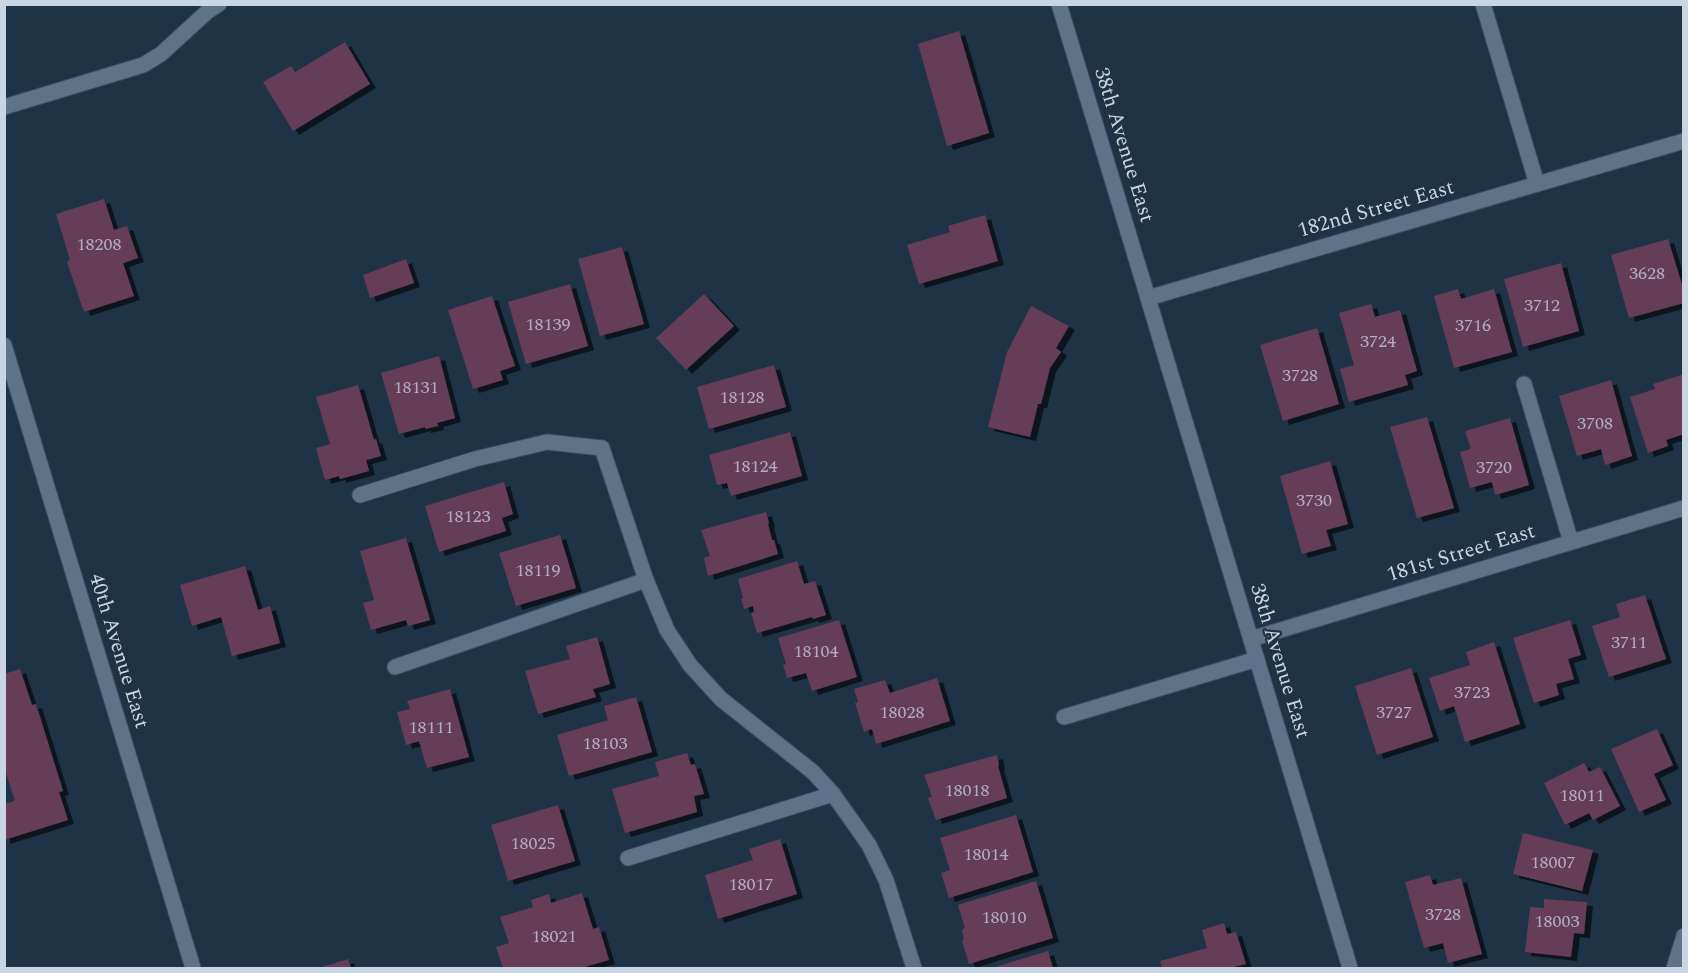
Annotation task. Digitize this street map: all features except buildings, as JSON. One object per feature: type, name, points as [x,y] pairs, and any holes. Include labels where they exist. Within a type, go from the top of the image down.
[{"type":"street","points":[[4,107],[143,65],[161,54],[208,11],[219,4]]},
{"type":"street","name":"38th Avenue East","points":[[1059,4],[1350,969]]},
{"type":"street","points":[[1483,4],[1537,184]]},
{"type":"street","name":"182nd Street East","points":[[1148,298],[1683,141]]},
{"type":"street","name":"40th Avenue East","points":[[4,345],[193,969]]},
{"type":"street","points":[[1524,384],[1571,542]]},
{"type":"street","points":[[360,495],[475,459],[548,442],[602,448],[646,580],[668,630],[690,665],[721,699],[813,772],[833,794],[869,845],[886,880],[914,969]]},
{"type":"street","name":"181st Street East","points":[[1251,639],[1683,508]]},
{"type":"street","points":[[395,667],[646,580]]},
{"type":"street","points":[[1064,717],[1257,659]]},
{"type":"street","points":[[628,858],[833,794]]},
{"type":"street","points":[[1674,969],[1683,936]]}]
